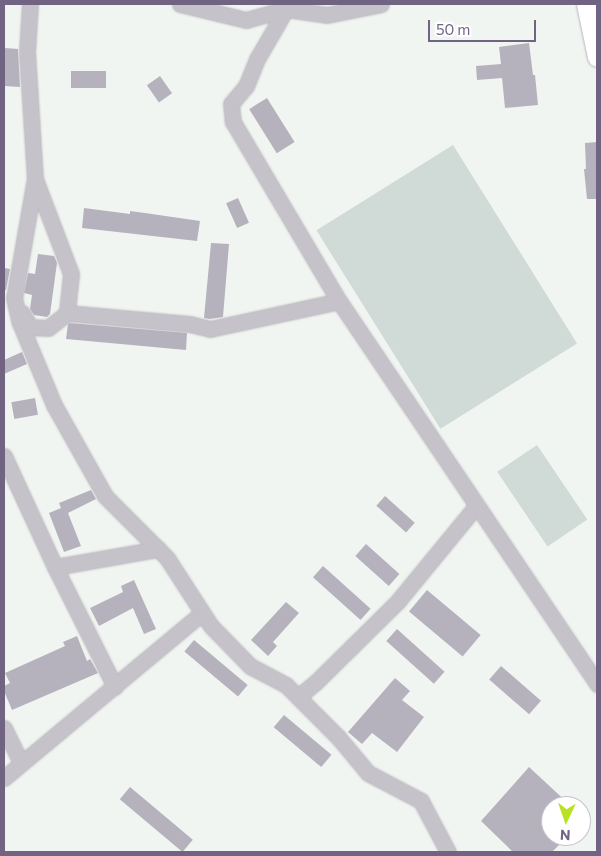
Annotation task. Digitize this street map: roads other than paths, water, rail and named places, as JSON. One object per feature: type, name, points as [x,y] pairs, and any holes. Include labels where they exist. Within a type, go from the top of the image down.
[{"type":"main road","points":[[586,4],[597,57]]},
{"type":"street","points":[[30,4],[27,52],[35,178],[9,299],[54,405],[105,496],[167,558],[211,626],[250,666],[286,686],[298,697],[338,736],[368,772],[421,802],[448,852]]},
{"type":"street","points":[[180,4],[246,20],[286,9],[327,15],[381,4]]},
{"type":"street","points":[[286,9],[257,59],[246,86],[231,104],[233,122],[339,301],[597,684]]},
{"type":"street","points":[[35,178],[71,274],[67,314]]},
{"type":"street","points":[[9,299],[30,327],[48,328],[67,314],[190,324],[210,329],[339,301]]},
{"type":"street","points":[[4,456],[55,568],[115,687]]},
{"type":"street","points":[[298,697],[316,682],[398,602],[476,506]]},
{"type":"street","points":[[55,568],[158,549]]},
{"type":"street","points":[[4,778],[202,613]]},
{"type":"street","points":[[4,728],[22,763]]}]
